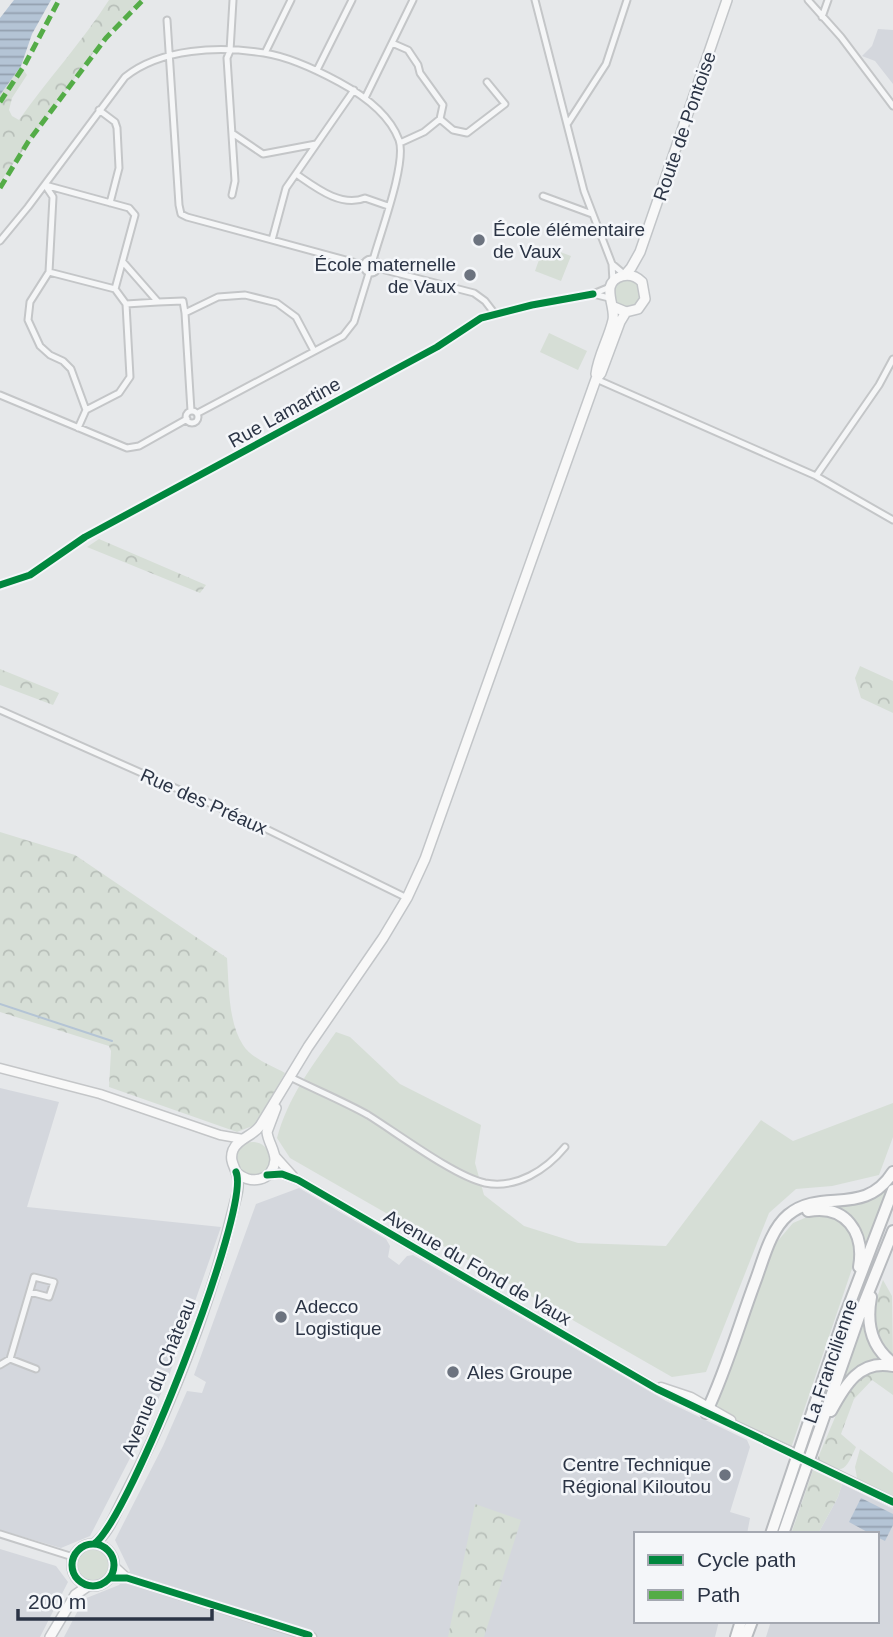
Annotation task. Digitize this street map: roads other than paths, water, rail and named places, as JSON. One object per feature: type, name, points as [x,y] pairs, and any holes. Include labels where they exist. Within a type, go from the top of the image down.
[{"type":"highway","points":[[708,1410],[771,1240],[782,1221],[795,1210],[813,1203],[869,1195],[882,1187],[893,1172]]},
{"type":"highway","name":"La Francilienne","points":[[772,1532],[843,1321],[893,1189]]},
{"type":"highway","points":[[771,1240],[788,1221],[806,1211],[816,1209],[836,1213],[849,1222],[859,1238],[861,1255],[843,1321]]},
{"type":"highway","name":"La Francilienne","points":[[784,1532],[893,1231]]},
{"type":"highway","points":[[876,1276],[869,1306],[870,1331],[879,1350],[893,1364]]},
{"type":"highway","points":[[815,1441],[843,1390],[857,1373],[878,1364],[893,1364]]},
{"type":"main road","name":"Route de Pontoise","points":[[625,275],[640,252],[727,0]]},
{"type":"main road","name":"Route de Pontoise","points":[[638,278],[640,252]]},
{"type":"main road","points":[[288,1081],[267,1130],[275,1156],[273,1168],[267,1175],[253,1180],[242,1177],[236,1172],[231,1161],[233,1151],[257,1130],[288,1081],[383,938],[407,898],[425,859],[596,379],[596,370],[614,317],[612,284],[625,275],[638,278],[645,287],[645,299],[638,309],[625,312]]},
{"type":"main road","points":[[612,302],[625,312]]},
{"type":"main road","points":[[596,379],[601,373],[625,312]]},
{"type":"main road","points":[[246,1138],[260,1138],[270,1144]]},
{"type":"main road","name":"Avenue du Château","points":[[228,1231],[238,1187],[236,1172]]},
{"type":"main road","name":"Avenue du Château","points":[[94,1544],[107,1531],[160,1424],[199,1320],[228,1231],[244,1191],[253,1180]]},
{"type":"main road","name":"Avenue du Château","points":[[107,1531],[107,1549]]},
{"type":"main road","points":[[50,1637],[75,1595],[88,1586],[101,1585],[110,1578],[114,1566],[113,1557],[107,1549],[94,1544],[83,1546],[73,1557],[75,1576],[57,1624]]},
{"type":"main road","points":[[75,1576],[88,1586]]},
{"type":"street","points":[[232,195],[235,181],[227,58],[230,51],[233,0]]},
{"type":"street","points":[[265,53],[291,0]]},
{"type":"street","points":[[317,70],[352,0]]},
{"type":"street","points":[[365,98],[413,0]]},
{"type":"street","points":[[535,0],[592,214],[612,264],[612,284]]},
{"type":"street","points":[[568,123],[606,64],[627,0]]},
{"type":"street","points":[[808,0],[841,37],[893,106]]},
{"type":"street","points":[[822,17],[828,0]]},
{"type":"street","points":[[167,20],[181,214],[364,265]]},
{"type":"street","points":[[393,43],[408,50],[420,73],[443,105],[440,120],[424,132],[400,143]]},
{"type":"street","points":[[0,241],[46,185],[117,85],[133,70],[150,60],[169,55],[230,51],[265,53],[317,70],[354,90],[389,121],[400,143],[398,173],[373,260],[377,268],[474,293],[485,301],[495,314]]},
{"type":"street","points":[[440,120],[453,130],[467,133],[505,104],[487,82]]},
{"type":"street","points":[[272,240],[286,188],[354,90]]},
{"type":"street","points":[[99,110],[115,122],[117,128],[119,168],[110,203]]},
{"type":"street","points":[[232,133],[263,154],[317,144]]},
{"type":"street","points":[[296,174],[323,193],[355,202],[365,198],[388,206]]},
{"type":"street","points":[[46,185],[129,208],[135,215],[115,289]]},
{"type":"street","points":[[46,185],[53,197],[49,272],[30,302],[28,320],[40,346],[71,369],[86,410]]},
{"type":"street","points":[[543,196],[592,214]]},
{"type":"street","points":[[364,265],[373,260]]},
{"type":"street","points":[[123,262],[158,302]]},
{"type":"street","points":[[612,264],[625,275]]},
{"type":"street","points":[[364,265],[369,273]]},
{"type":"street","points":[[369,273],[377,268]]},
{"type":"street","points":[[49,272],[115,289],[126,303],[130,377],[119,393],[86,410],[78,428]]},
{"type":"street","points":[[191,411],[198,413],[343,336],[351,327],[369,273]]},
{"type":"street","name":"Rue Lamartine","points":[[0,585],[30,575],[85,537],[427,352],[470,323],[495,314],[593,294],[612,284]]},
{"type":"street","name":"Rue Lamartine","points":[[593,294],[612,302]]},
{"type":"street","points":[[186,313],[218,297],[245,295],[277,303],[296,317],[314,351]]},
{"type":"street","points":[[126,303],[183,300],[191,411]]},
{"type":"street","points":[[816,476],[893,359]]},
{"type":"street","points":[[596,379],[816,476],[893,520]]},
{"type":"street","points":[[0,395],[127,448],[139,446],[187,419]]},
{"type":"street","points":[[187,419],[187,413],[191,411]]},
{"type":"street","points":[[187,419],[196,422],[198,413]]},
{"type":"street","name":"Rue des Préaux","points":[[0,710],[254,823],[407,898]]},
{"type":"street","points":[[0,1068],[100,1094],[220,1135],[246,1138]]},
{"type":"street","points":[[288,1081],[365,1113],[464,1174],[486,1183],[516,1181],[538,1173],[552,1163],[565,1147]]},
{"type":"street","points":[[220,1135],[233,1151]]},
{"type":"street","name":"Avenue du Fond de Vaux","points":[[275,1156],[298,1180]]},
{"type":"street","name":"Avenue du Fond de Vaux","points":[[267,1175],[282,1174],[298,1180],[642,1380],[681,1393],[708,1410],[790,1451]]},
{"type":"street","points":[[0,1365],[10,1359],[34,1277],[54,1282],[49,1297],[30,1292]]},
{"type":"street","points":[[10,1359],[36,1369]]},
{"type":"street","points":[[816,1464],[893,1502]]},
{"type":"street","points":[[0,1534],[73,1557]]},
{"type":"street","points":[[114,1566],[127,1577]]},
{"type":"street","points":[[110,1578],[127,1577],[312,1637]]},
{"type":"water","points":[[14,0],[51,0],[32,34],[21,66],[0,95],[0,18]]},
{"type":"water","points":[[861,1498],[893,1514],[893,1525],[885,1541],[879,1538],[879,1532],[867,1532],[849,1522]]},
{"type":"waterway","points":[[0,1004],[112,1041]]},
{"type":"place","name":"École élémentaire de Vaux","points":[[479,240]]},
{"type":"place","name":"École maternelle de Vaux","points":[[470,275]]},
{"type":"place","name":"Adecco Logistique","points":[[281,1317]]},
{"type":"place","name":"Ales Groupe","points":[[453,1372]]},
{"type":"place","name":"Centre Technique Régional Kiloutou","points":[[725,1475]]}]
